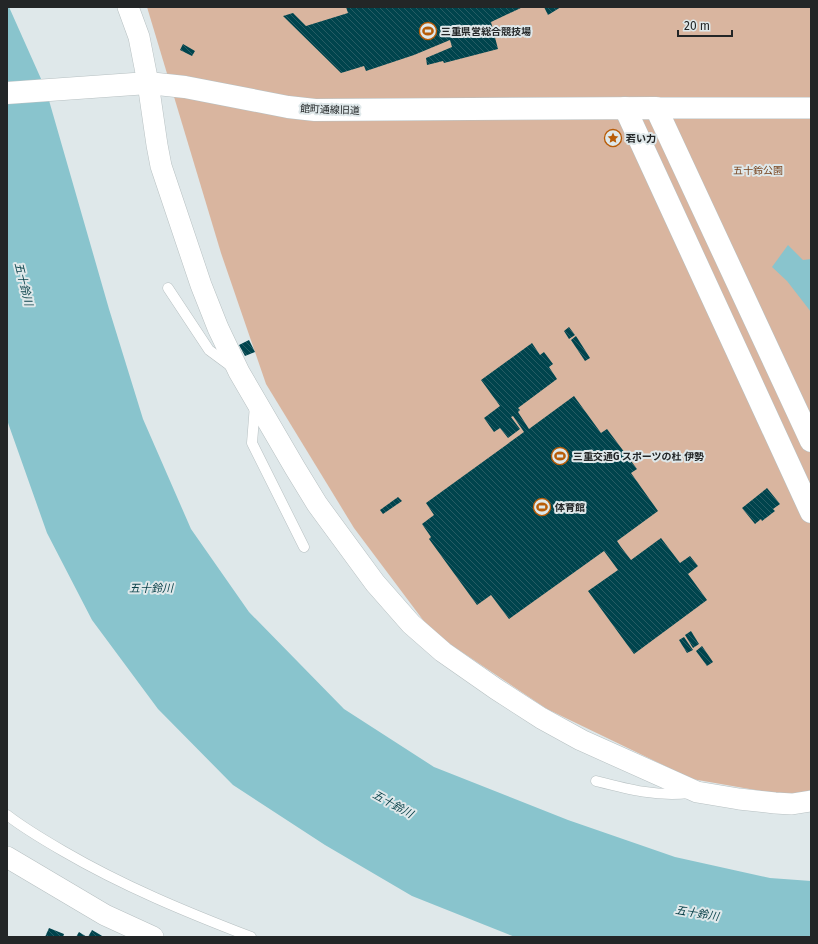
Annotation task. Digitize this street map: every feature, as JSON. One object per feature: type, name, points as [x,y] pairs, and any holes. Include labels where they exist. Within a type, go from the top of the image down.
[{"type":"street","points":[[128,7],[139,38],[141,83],[168,188],[201,285],[218,328],[239,372],[294,468],[337,532],[374,583],[411,624],[443,652],[541,718],[581,740],[697,792],[775,803],[792,804],[811,801]]},
{"type":"street","name":"館町通線旧道","points":[[7,93],[141,83],[185,87],[288,107],[315,110],[656,108]]},
{"type":"street","points":[[625,108],[811,512]]},
{"type":"street","points":[[811,108],[656,108],[811,441]]},
{"type":"street","points":[[7,857],[106,915],[154,937]]},
{"type":"lane","points":[[168,288],[209,350],[239,372]]},
{"type":"lane","points":[[255,399],[252,443],[304,547]]},
{"type":"lane","points":[[596,781],[641,792],[672,795],[697,792]]},
{"type":"lane","points":[[7,815],[22,827],[102,873],[176,908],[251,937]]},
{"type":"green space","name":"三重交通G スポーツの杜 伊勢","points":[[147,7],[811,7],[811,790],[790,796],[692,779],[547,709],[432,632],[354,528],[266,384],[221,253]]},
{"type":"water","name":"五十鈴川","points":[[7,7],[9,7],[46,90],[109,309],[143,419],[191,529],[249,612],[344,709],[434,767],[568,820],[675,857],[770,878],[811,881],[811,937],[515,937],[412,896],[325,845],[233,785],[158,709],[92,620],[47,533],[7,420]]},
{"type":"water","points":[[788,245],[803,260],[811,259],[811,312],[787,281],[772,267]]},
{"type":"building","name":"三重県営総合競技場","points":[[346,7],[523,7],[491,22],[498,49],[444,63],[443,61],[427,65],[426,58],[452,47],[450,40],[414,55],[366,71],[364,66],[341,73],[283,16],[293,13],[306,26],[348,13]]},
{"type":"building","points":[[544,7],[561,7],[548,15]]},
{"type":"building","points":[[183,44],[195,51],[192,56],[180,50]]},
{"type":"building","points":[[569,327],[575,335],[569,339],[564,331]]},
{"type":"building","points":[[576,336],[590,358],[585,361],[571,340]]},
{"type":"building","points":[[249,340],[255,352],[245,356],[239,345]]},
{"type":"building","name":"体育館","points":[[532,343],[540,355],[544,352],[553,364],[549,367],[557,379],[518,408],[520,410],[518,412],[529,429],[574,396],[601,433],[607,429],[637,469],[631,473],[658,511],[617,541],[621,547],[631,560],[661,538],[680,563],[690,556],[698,566],[688,574],[707,600],[634,654],[588,591],[618,570],[604,551],[509,619],[491,595],[477,605],[429,539],[431,537],[422,524],[434,515],[426,503],[524,432],[513,416],[511,417],[520,429],[508,438],[500,428],[494,432],[484,418],[500,406],[481,380]]},
{"type":"building","points":[[767,488],[780,504],[773,509],[775,511],[762,521],[761,519],[755,524],[742,508]]},
{"type":"building","points":[[398,497],[402,501],[383,514],[380,510]]},
{"type":"building","points":[[691,631],[699,644],[693,648],[685,635]]},
{"type":"building","points":[[684,637],[693,650],[687,653],[679,640]]},
{"type":"building","points":[[702,646],[713,662],[707,666],[696,651]]},
{"type":"building","points":[[49,928],[64,934],[63,937],[45,937]]},
{"type":"building","points":[[92,930],[104,937],[88,937]]},
{"type":"building","points":[[79,932],[87,937],[76,937]]},
{"type":"place","name":"三重県営総合競技場","points":[[428,31]]},
{"type":"place","name":"若い力","points":[[613,138]]},
{"type":"place","name":"三重交通G スポーツの杜 伊勢","points":[[560,456]]},
{"type":"place","name":"体育館","points":[[542,507]]},
{"type":"park label","name":"五十鈴公園","points":[[758,170]]}]
